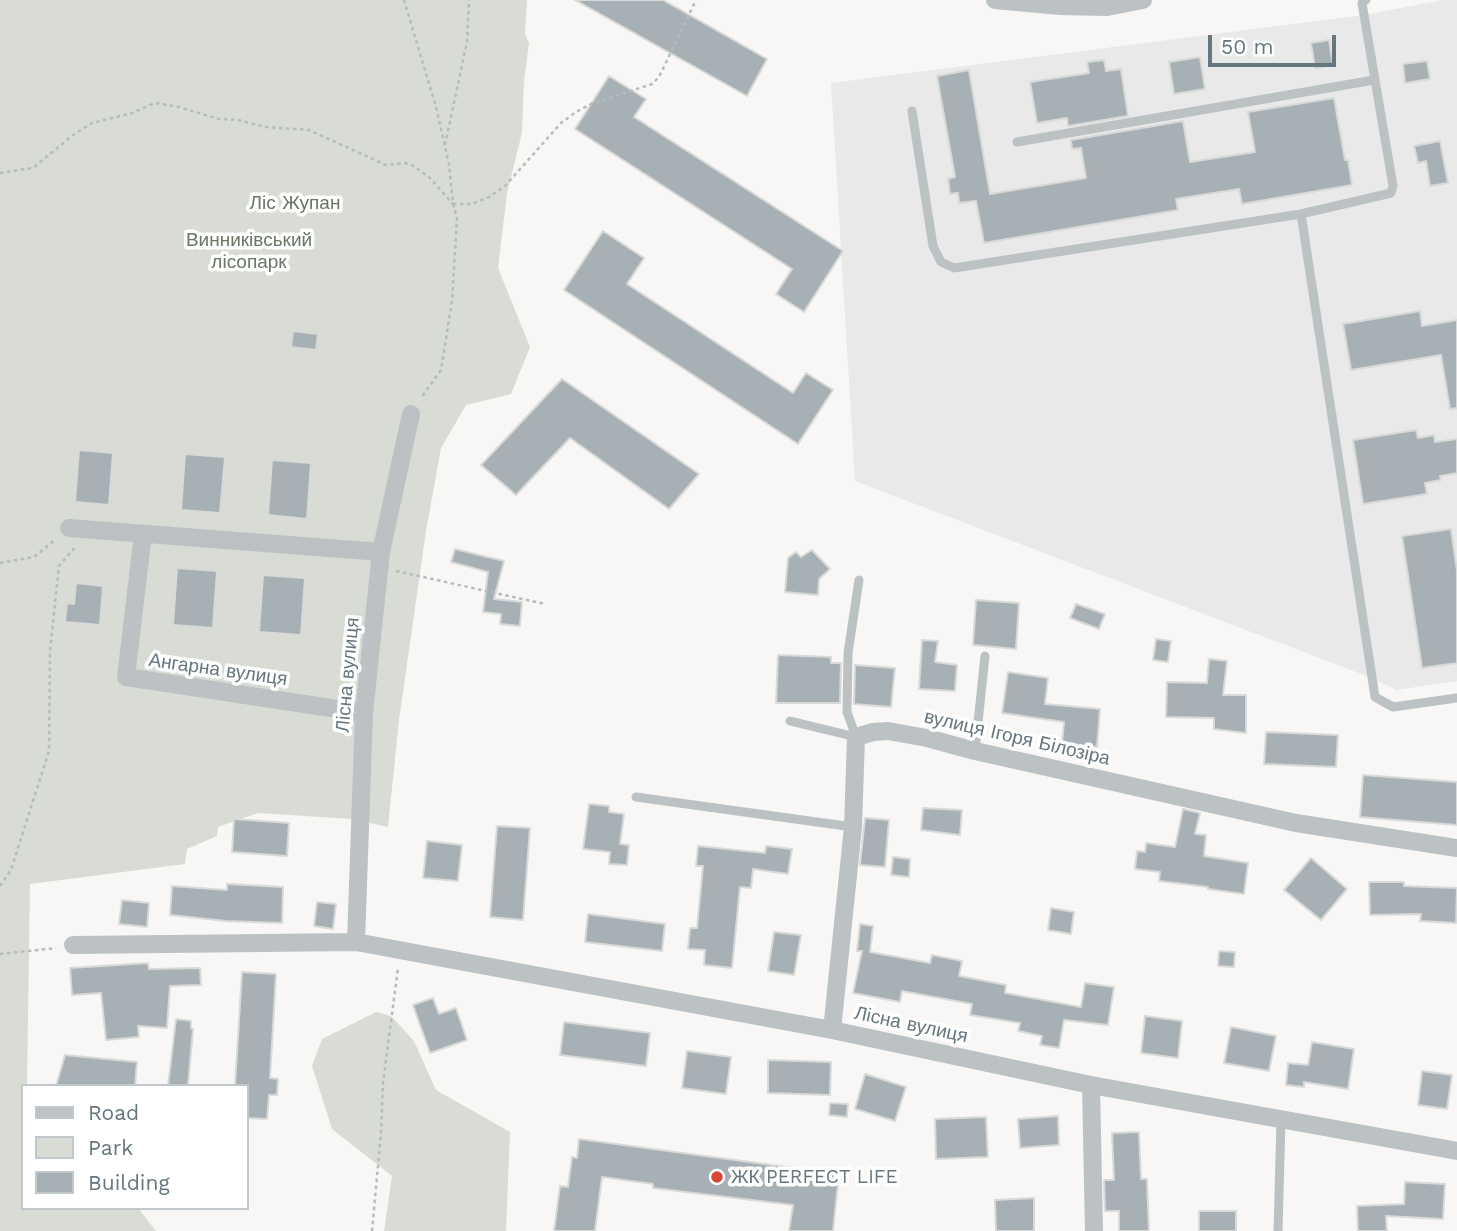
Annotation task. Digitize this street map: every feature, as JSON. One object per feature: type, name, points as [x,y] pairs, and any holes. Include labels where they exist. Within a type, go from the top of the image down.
[{"type":"street","points":[[995,0],[1107,7],[1143,0]]},
{"type":"street","name":"Лісна вулиця","points":[[356,942],[364,712],[380,560],[411,414]]},
{"type":"street","points":[[69,528],[380,560]]},
{"type":"street","name":"Ангарна вулиця","points":[[143,534],[126,677],[364,712]]},
{"type":"street","name":"вулиця Ігоря Білозіра","points":[[856,737],[888,731],[927,738],[1296,823],[1457,848]]},
{"type":"street","points":[[832,1030],[853,827],[856,737]]},
{"type":"street","name":"Лісна вулиця","points":[[73,946],[356,942],[832,1030],[1091,1085],[1457,1151]]},
{"type":"street","points":[[1091,1085],[1094,1231]]},
{"type":"lane","points":[[912,111],[933,246],[942,262],[954,268],[1301,214],[1391,193],[1393,187],[1362,3],[1366,0]]},
{"type":"lane","points":[[1017,142],[1374,80]]},
{"type":"lane","points":[[1301,214],[1375,697],[1392,707],[1457,698]]},
{"type":"lane","points":[[856,737],[847,712],[848,653],[859,580]]},
{"type":"lane","points":[[975,751],[985,656]]},
{"type":"lane","points":[[790,721],[856,737]]},
{"type":"lane","points":[[636,797],[853,827]]},
{"type":"lane","points":[[1278,1231],[1281,1120]]},
{"type":"path","points":[[404,0],[436,107],[457,218],[452,301],[441,370],[411,414]]},
{"type":"path","points":[[445,146],[467,42],[470,0]]},
{"type":"path","points":[[0,173],[33,168],[92,123],[115,119],[155,103],[219,119],[238,120],[266,127],[309,130],[386,165],[412,165],[429,177],[453,204],[472,204],[505,186],[561,123],[576,112],[591,104],[652,84],[659,77],[696,0]]},
{"type":"path","points":[[0,563],[34,557],[69,528]]},
{"type":"path","points":[[0,886],[10,870],[49,751],[50,651],[59,566],[90,530]]},
{"type":"path","points":[[380,560],[545,604]]},
{"type":"path","points":[[0,954],[73,946]]},
{"type":"path","points":[[372,1231],[383,1083],[400,951]]},
{"type":"shaded area","points":[[1443,0],[1457,0],[1457,681],[1396,690],[1372,678],[855,481],[831,83],[1364,15]]},
{"type":"green space","name":"Ліс Жупан","points":[[0,0],[527,0],[525,34],[529,43],[522,133],[507,193],[498,268],[530,347],[511,394],[466,405],[441,448],[426,531],[399,720],[388,827],[352,819],[258,813],[218,827],[217,836],[187,849],[185,864],[30,884],[27,1084],[21,1084],[21,1210],[140,1210],[156,1231],[0,1231]]},
{"type":"green space","points":[[376,1012],[391,1016],[414,1041],[436,1090],[510,1132],[506,1231],[384,1231],[392,1176],[332,1129],[312,1066],[322,1039]]},
{"type":"building","points":[[575,0],[663,0],[767,59],[747,96]]},
{"type":"building","points":[[1329,40],[1333,65],[1315,68],[1311,43]]},
{"type":"building","points":[[1200,57],[1205,89],[1174,94],[1169,62]]},
{"type":"building","points":[[1104,60],[1106,71],[1121,69],[1128,116],[1068,126],[1067,118],[1037,123],[1030,82],[1089,73],[1087,62]]},
{"type":"building","points":[[1427,61],[1430,79],[1405,83],[1403,64]]},
{"type":"building","points":[[969,70],[990,194],[1086,178],[1081,148],[1072,149],[1071,140],[1183,121],[1190,162],[1255,152],[1248,112],[1334,98],[1352,185],[1242,204],[1239,189],[1176,199],[1178,210],[984,243],[976,201],[959,203],[958,193],[950,194],[948,179],[955,177],[937,76]]},
{"type":"building","points":[[609,76],[646,99],[634,117],[843,251],[804,312],[776,294],[792,269],[575,129]]},
{"type":"building","points":[[1440,141],[1448,183],[1430,186],[1426,161],[1418,163],[1414,146]]},
{"type":"building","points":[[603,231],[644,258],[627,284],[793,393],[806,373],[833,390],[798,444],[564,290]]},
{"type":"building","points":[[1420,311],[1422,326],[1457,320],[1457,408],[1450,409],[1441,355],[1351,370],[1343,324]]},
{"type":"building","points":[[293,331],[318,334],[316,350],[291,347]]},
{"type":"building","points":[[562,379],[699,474],[669,509],[570,438],[516,495],[481,465]]},
{"type":"building","points":[[1416,430],[1418,438],[1434,435],[1435,442],[1457,439],[1457,473],[1440,476],[1441,480],[1425,483],[1427,494],[1363,504],[1353,440]]},
{"type":"building","points":[[79,450],[113,453],[109,505],[75,502]]},
{"type":"building","points":[[185,454],[225,457],[220,513],[181,510]]},
{"type":"building","points":[[272,460],[311,463],[307,519],[268,515]]},
{"type":"building","points":[[1451,529],[1457,571],[1457,663],[1422,668],[1402,536]]},
{"type":"building","points":[[455,549],[504,561],[494,599],[522,602],[520,626],[500,624],[501,614],[483,612],[488,572],[451,562]]},
{"type":"building","points":[[812,550],[830,569],[819,579],[818,595],[785,592],[788,558],[796,552],[801,557]]},
{"type":"building","points":[[177,568],[217,571],[213,628],[173,625]]},
{"type":"building","points":[[263,575],[305,578],[301,635],[259,632]]},
{"type":"building","points":[[76,583],[103,586],[100,625],[65,622],[67,603],[74,604]]},
{"type":"building","points":[[976,600],[1019,603],[1016,649],[973,645]]},
{"type":"building","points":[[1076,604],[1105,614],[1099,629],[1070,618]]},
{"type":"building","points":[[1156,639],[1171,641],[1168,662],[1153,660]]},
{"type":"building","points":[[922,640],[938,641],[935,662],[957,665],[955,691],[919,689]]},
{"type":"building","points":[[778,655],[831,657],[831,663],[841,663],[840,703],[776,703]]},
{"type":"building","points":[[1209,659],[1227,661],[1223,695],[1246,695],[1246,733],[1214,729],[1214,718],[1166,717],[1167,682],[1207,683]]},
{"type":"building","points":[[855,665],[895,668],[891,707],[854,704]]},
{"type":"building","points":[[1008,672],[1048,678],[1045,704],[1100,709],[1097,747],[1062,743],[1064,722],[1002,713]]},
{"type":"building","points":[[1266,732],[1338,735],[1336,767],[1264,764]]},
{"type":"building","points":[[1363,775],[1457,782],[1457,825],[1360,817]]},
{"type":"building","points":[[589,804],[609,806],[609,812],[624,814],[620,844],[629,845],[627,865],[609,864],[610,852],[583,849]]},
{"type":"building","points":[[923,808],[962,810],[960,835],[921,830]]},
{"type":"building","points":[[1183,809],[1200,813],[1195,834],[1206,835],[1204,856],[1248,863],[1244,894],[1159,881],[1160,872],[1135,869],[1137,851],[1145,852],[1146,843],[1175,847]]},
{"type":"building","points":[[865,818],[889,820],[885,867],[860,865]]},
{"type":"building","points":[[234,819],[289,823],[287,856],[232,852]]},
{"type":"building","points":[[497,826],[530,828],[523,920],[490,917]]},
{"type":"building","points":[[427,841],[462,845],[458,881],[423,878]]},
{"type":"building","points":[[698,846],[765,853],[766,846],[792,849],[788,874],[753,869],[751,888],[740,887],[732,968],[704,965],[705,950],[688,949],[690,928],[697,928],[703,866],[696,866]]},
{"type":"building","points":[[893,857],[910,859],[909,877],[891,875]]},
{"type":"building","points":[[1311,858],[1347,889],[1321,920],[1284,890]]},
{"type":"building","points":[[1369,882],[1404,882],[1404,886],[1457,888],[1456,923],[1420,921],[1421,914],[1370,915]]},
{"type":"building","points":[[227,884],[283,887],[282,923],[170,915],[172,886],[227,890]]},
{"type":"building","points":[[122,900],[149,903],[147,927],[119,924]]},
{"type":"building","points":[[317,902],[336,904],[333,929],[314,926]]},
{"type":"building","points":[[1051,908],[1074,912],[1071,934],[1048,930]]},
{"type":"building","points":[[588,914],[665,924],[662,951],[585,942]]},
{"type":"building","points":[[860,924],[873,926],[870,952],[930,963],[932,955],[962,961],[959,976],[1006,985],[1005,993],[1081,1007],[1085,983],[1114,987],[1108,1025],[1064,1020],[1059,1048],[1040,1045],[1042,1036],[1018,1031],[1020,1023],[970,1015],[972,1004],[902,991],[900,1002],[853,993],[862,951],[857,951]]},
{"type":"building","points":[[774,932],[801,935],[794,975],[768,971]]},
{"type":"building","points":[[1219,951],[1235,952],[1234,967],[1218,966]]},
{"type":"building","points":[[148,963],[149,969],[200,968],[201,985],[170,986],[167,1028],[138,1026],[139,1037],[106,1040],[101,993],[72,995],[70,968]]},
{"type":"building","points":[[242,972],[276,974],[270,1078],[278,1079],[277,1095],[269,1095],[267,1119],[248,1118],[248,1084],[235,1084]]},
{"type":"building","points":[[433,998],[439,1014],[456,1008],[467,1040],[430,1053],[413,1005]]},
{"type":"building","points":[[1145,1016],[1182,1021],[1178,1058],[1141,1053]]},
{"type":"building","points":[[176,1019],[191,1021],[193,1029],[188,1084],[168,1084]]},
{"type":"building","points":[[564,1022],[650,1033],[646,1066],[560,1055]]},
{"type":"building","points":[[1231,1027],[1276,1036],[1269,1071],[1224,1063]]},
{"type":"building","points":[[1312,1042],[1354,1049],[1348,1089],[1304,1082],[1304,1087],[1286,1085],[1288,1063],[1308,1065]]},
{"type":"building","points":[[687,1051],[731,1057],[726,1094],[682,1088]]},
{"type":"building","points":[[65,1055],[137,1062],[135,1084],[57,1084]]},
{"type":"building","points":[[768,1060],[831,1062],[830,1095],[768,1093]]},
{"type":"building","points":[[1422,1071],[1452,1075],[1447,1109],[1418,1105]]},
{"type":"building","points":[[865,1074],[906,1087],[895,1121],[855,1109]]},
{"type":"building","points":[[830,1103],[848,1104],[847,1117],[829,1115]]},
{"type":"building","points":[[1058,1116],[1059,1145],[1020,1148],[1018,1119]]},
{"type":"building","points":[[986,1117],[988,1157],[936,1159],[935,1119]]},
{"type":"building","points":[[1139,1132],[1141,1179],[1147,1179],[1149,1231],[1119,1231],[1119,1211],[1105,1211],[1104,1180],[1114,1180],[1112,1133]]},
{"type":"building","points":[[579,1139],[839,1174],[833,1231],[789,1231],[793,1205],[653,1188],[653,1184],[602,1177],[595,1231],[554,1231],[560,1186],[568,1187],[572,1157],[577,1158]]},
{"type":"building","points":[[1405,1182],[1445,1184],[1443,1219],[1386,1216],[1387,1231],[1358,1231],[1357,1206],[1404,1204]]},
{"type":"building","points":[[1034,1198],[1034,1231],[996,1231],[995,1200]]},
{"type":"building","points":[[1199,1211],[1236,1211],[1236,1231],[1199,1231]]},
{"type":"place","name":"ЖК PERFECT LIFE","points":[[717,1177]]},
{"type":"park label","name":"Винниківський лісопарк","points":[[249,251]]}]
